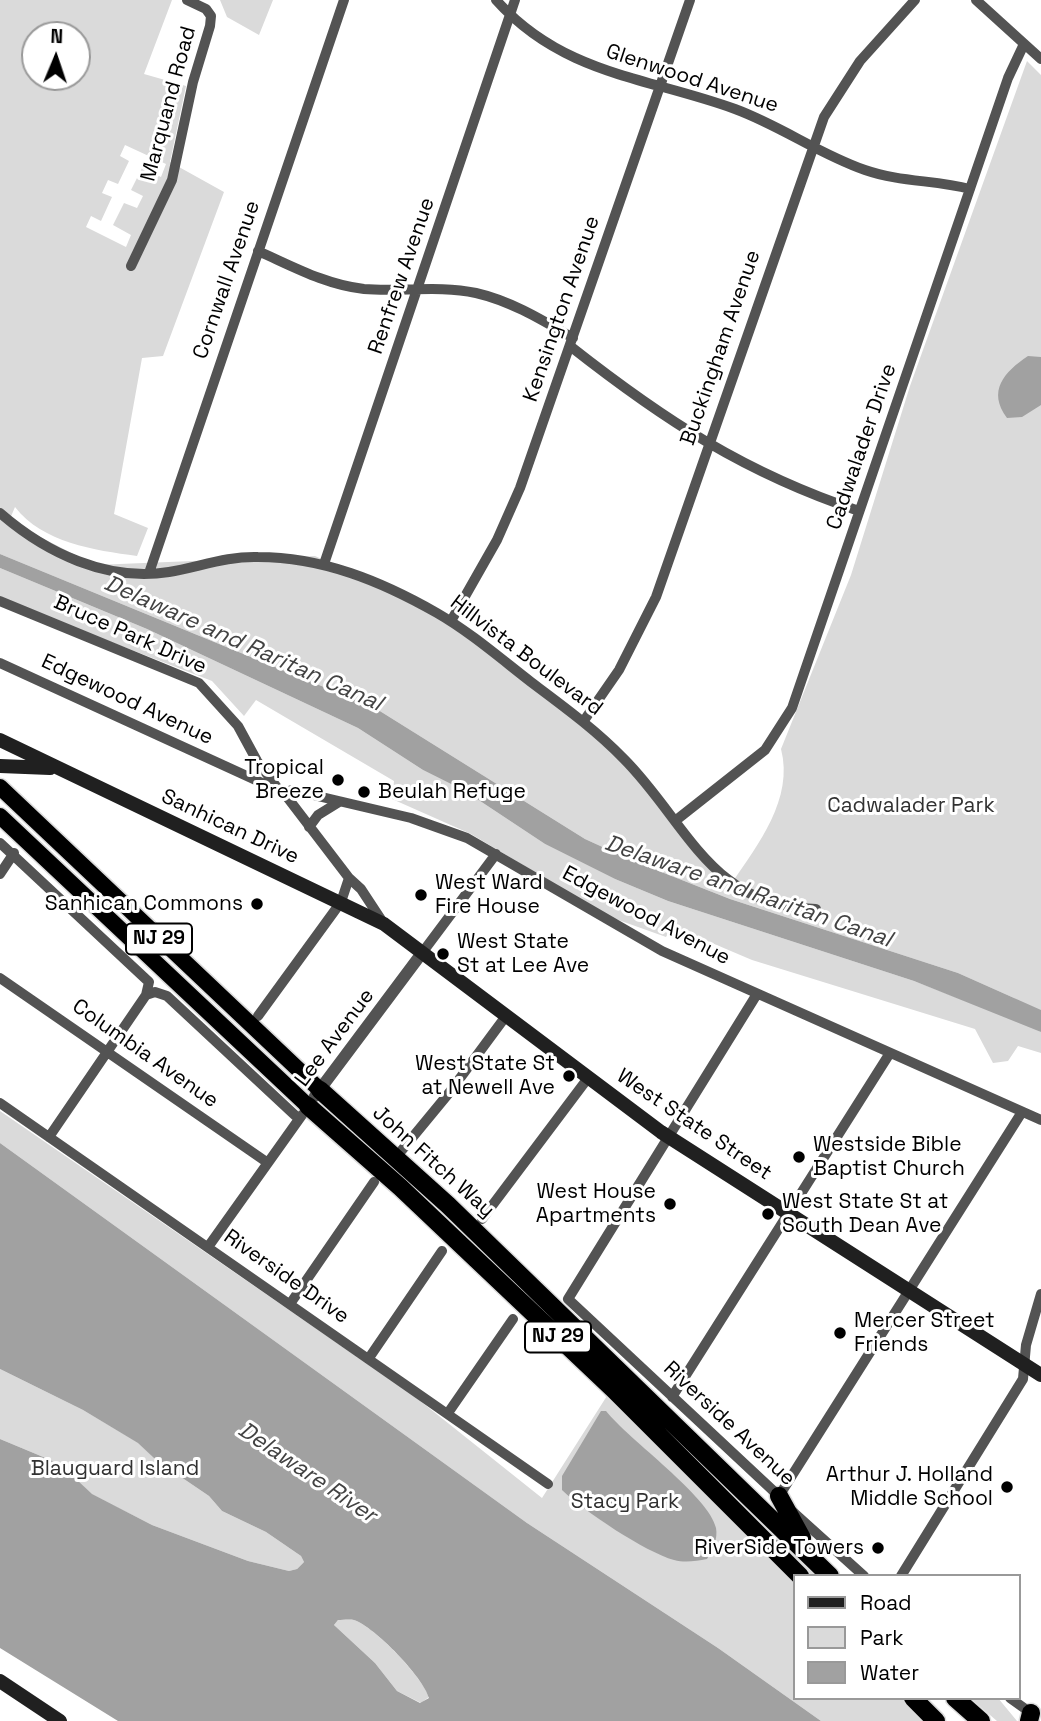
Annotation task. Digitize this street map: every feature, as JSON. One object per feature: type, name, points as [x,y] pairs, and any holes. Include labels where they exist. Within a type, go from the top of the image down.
[{"type":"highway","name":"John Fitch Way","points":[[0,787],[320,1090],[476,1232],[829,1574]]},
{"type":"highway","name":"John Fitch Way","points":[[0,816],[304,1112],[400,1187],[612,1388],[798,1574]]},
{"type":"highway","points":[[779,1496],[796,1531],[829,1574]]},
{"type":"highway","points":[[915,1700],[936,1721]]},
{"type":"highway","points":[[956,1700],[981,1721]]},
{"type":"main road","name":"Sanhican Drive","points":[[0,740],[384,924]]},
{"type":"main road","name":"Sanhican Drive","points":[[0,766],[58,768]]},
{"type":"main road","name":"West State Street","points":[[384,924],[668,1136],[1041,1375]]},
{"type":"main road","points":[[0,1681],[60,1721]]},
{"type":"street","name":"Marquand Road","points":[[131,266],[172,180],[193,82],[211,16],[206,9],[187,0]]},
{"type":"street","name":"Cornwall Avenue","points":[[149,573],[344,0]]},
{"type":"street","name":"Glenwood Avenue","points":[[496,0],[510,16],[555,49],[589,66],[735,109],[798,137],[840,161],[890,178],[970,189]]},
{"type":"street","name":"Renfrew Avenue","points":[[324,564],[515,0]]},
{"type":"street","name":"Kensington Avenue","points":[[451,621],[503,527],[572,342],[690,0]]},
{"type":"street","name":"Buckingham Avenue","points":[[583,722],[619,670],[651,608],[811,146],[824,117],[847,78],[915,0]]},
{"type":"street","points":[[976,0],[1041,59]]},
{"type":"street","name":"Cadwalader Drive","points":[[675,821],[750,764],[775,738],[786,721],[970,189],[1024,44]]},
{"type":"street","points":[[258,251],[307,273],[353,287],[465,291],[487,296],[529,313],[572,342],[657,412],[708,445],[800,490],[859,511]]},
{"type":"street","name":"Hillvista Boulevard","points":[[0,513],[34,540],[87,565],[118,572],[167,572],[232,558],[281,557],[324,564],[396,591],[451,621],[583,722],[625,760],[701,857],[734,884],[774,901],[816,909]]},
{"type":"street","name":"Bruce Park Drive","points":[[0,601],[199,683],[238,726],[281,791]]},
{"type":"street","name":"Edgewood Avenue","points":[[0,663],[281,791],[292,790],[428,823],[496,854],[613,926],[757,994],[1041,1120]]},
{"type":"street","name":"West State Street","points":[[281,791],[349,878],[361,889],[384,924]]},
{"type":"street","points":[[309,827],[318,815],[339,802]]},
{"type":"street","points":[[0,843],[14,853],[148,979],[150,988],[109,1053],[49,1137]]},
{"type":"street","points":[[0,874],[14,853]]},
{"type":"street","name":"Lee Avenue","points":[[208,1247],[320,1090],[496,854]]},
{"type":"street","points":[[258,1016],[341,902],[349,878]]},
{"type":"street","name":"Columbia Avenue","points":[[0,978],[268,1163]]},
{"type":"street","points":[[146,995],[155,992],[167,996],[304,1112]]},
{"type":"street","points":[[668,1136],[757,994]]},
{"type":"street","points":[[402,1150],[449,1093],[506,1016]]},
{"type":"street","points":[[672,1396],[890,1053]]},
{"type":"street","points":[[482,1219],[588,1078]]},
{"type":"street","name":"Riverside Drive","points":[[0,1103],[548,1484]]},
{"type":"street","points":[[779,1496],[1022,1112]]},
{"type":"street","name":"Riverside Avenue","points":[[668,1136],[568,1299],[862,1574]]},
{"type":"street","points":[[290,1304],[374,1182]]},
{"type":"street","points":[[369,1358],[442,1251]]},
{"type":"street","points":[[902,1574],[1023,1379],[1026,1345],[1041,1294]]},
{"type":"street","points":[[449,1413],[513,1319]]},
{"type":"street","points":[[1013,1700],[1034,1713]]},
{"type":"green space","name":"Cadwalader Park","points":[[0,0],[172,0],[144,74],[186,86],[170,162],[224,192],[163,356],[142,358],[114,514],[148,528],[137,556],[104,551],[55,537],[40,529],[15,507],[9,521],[95,565],[315,556],[445,614],[598,734],[732,883],[762,837],[778,803],[784,768],[781,749],[851,575],[910,386],[1027,61],[1041,75],[1041,1015],[1014,998],[958,973],[730,899],[585,839],[375,708],[0,554]],"holes":[[[125,145],[166,164],[161,177],[142,168],[131,190],[143,196],[137,208],[124,203],[113,225],[131,235],[126,247],[86,227],[91,216],[101,221],[112,197],[102,193],[108,180],[118,184],[129,161],[120,156]]]},
{"type":"green space","points":[[220,0],[273,0],[259,35],[227,17]]},
{"type":"green space","points":[[0,568],[147,629],[358,728],[423,770],[465,791],[545,844],[615,879],[668,901],[914,981],[1030,1026],[1041,1032],[1041,1053],[1018,1046],[1008,1061],[993,1063],[975,1029],[752,960],[672,926],[666,937],[610,917],[471,834],[392,799],[394,781],[256,700],[244,716],[212,681],[0,599]]},
{"type":"green space","name":"Stacy Park","points":[[0,1111],[414,1396],[542,1498],[612,1388],[792,1574],[792,1700],[915,1700],[936,1721],[821,1721],[718,1648],[527,1523],[0,1143]]},
{"type":"green space","points":[[422,1195],[467,1232],[818,1574],[809,1574]]},
{"type":"green space","name":"Blauguard Island","points":[[0,1369],[83,1410],[139,1443],[156,1460],[209,1496],[222,1511],[266,1532],[301,1556],[304,1562],[297,1569],[289,1571],[248,1561],[152,1525],[91,1494],[60,1464],[0,1439]]},
{"type":"green space","points":[[338,1620],[354,1620],[374,1632],[408,1666],[429,1697],[421,1703],[397,1691],[375,1663],[334,1625]]},
{"type":"green space","points":[[972,1700],[1000,1700],[1017,1721],[997,1721]]},
{"type":"water","points":[[1028,356],[1041,357],[1041,405],[1022,417],[1007,418],[998,399],[1001,383],[1012,369]]},
{"type":"water","points":[[0,554],[375,708],[585,839],[631,860],[730,899],[958,973],[1041,1010],[1041,1032],[914,981],[668,901],[615,879],[545,844],[465,791],[423,770],[358,728],[147,629],[0,568]]},
{"type":"water","name":"Delaware River","points":[[0,1143],[527,1523],[718,1648],[821,1721],[118,1721],[0,1648],[0,1439],[60,1464],[92,1494],[152,1525],[248,1561],[289,1571],[297,1569],[304,1562],[301,1556],[266,1532],[222,1511],[209,1496],[156,1460],[138,1443],[83,1410],[0,1369]],"holes":[[[338,1620],[354,1620],[386,1642],[409,1666],[429,1698],[420,1703],[397,1691],[375,1663],[334,1625]]]},
{"type":"water","points":[[601,1411],[606,1411],[700,1501],[716,1528],[713,1548],[707,1559],[674,1560],[647,1549],[615,1530],[562,1490],[562,1476]]},
{"type":"place","name":"Tropical Breeze","points":[[338,780]]},
{"type":"place","name":"Beulah Refuge","points":[[364,792]]},
{"type":"place","name":"West Ward Fire House","points":[[421,895]]},
{"type":"place","name":"Sanhican Commons","points":[[257,904]]},
{"type":"place","name":"West State St at Lee Ave","points":[[443,954]]},
{"type":"place","name":"West State St at Newell Ave","points":[[569,1076]]},
{"type":"place","name":"Westside Bible Baptist Church","points":[[799,1157]]},
{"type":"place","name":"West House Apartments","points":[[670,1204]]},
{"type":"place","name":"West State St at South Dean Ave","points":[[768,1214]]},
{"type":"place","name":"Mercer Street Friends","points":[[840,1333]]},
{"type":"place","name":"Arthur J. Holland Middle School","points":[[1007,1487]]},
{"type":"place","name":"RiverSide Towers","points":[[878,1548]]},
{"type":"water label","name":"Delaware and Raritan Canal","points":[[243,644]]},
{"type":"water label","name":"Delaware and Raritan Canal","points":[[748,892]]}]
